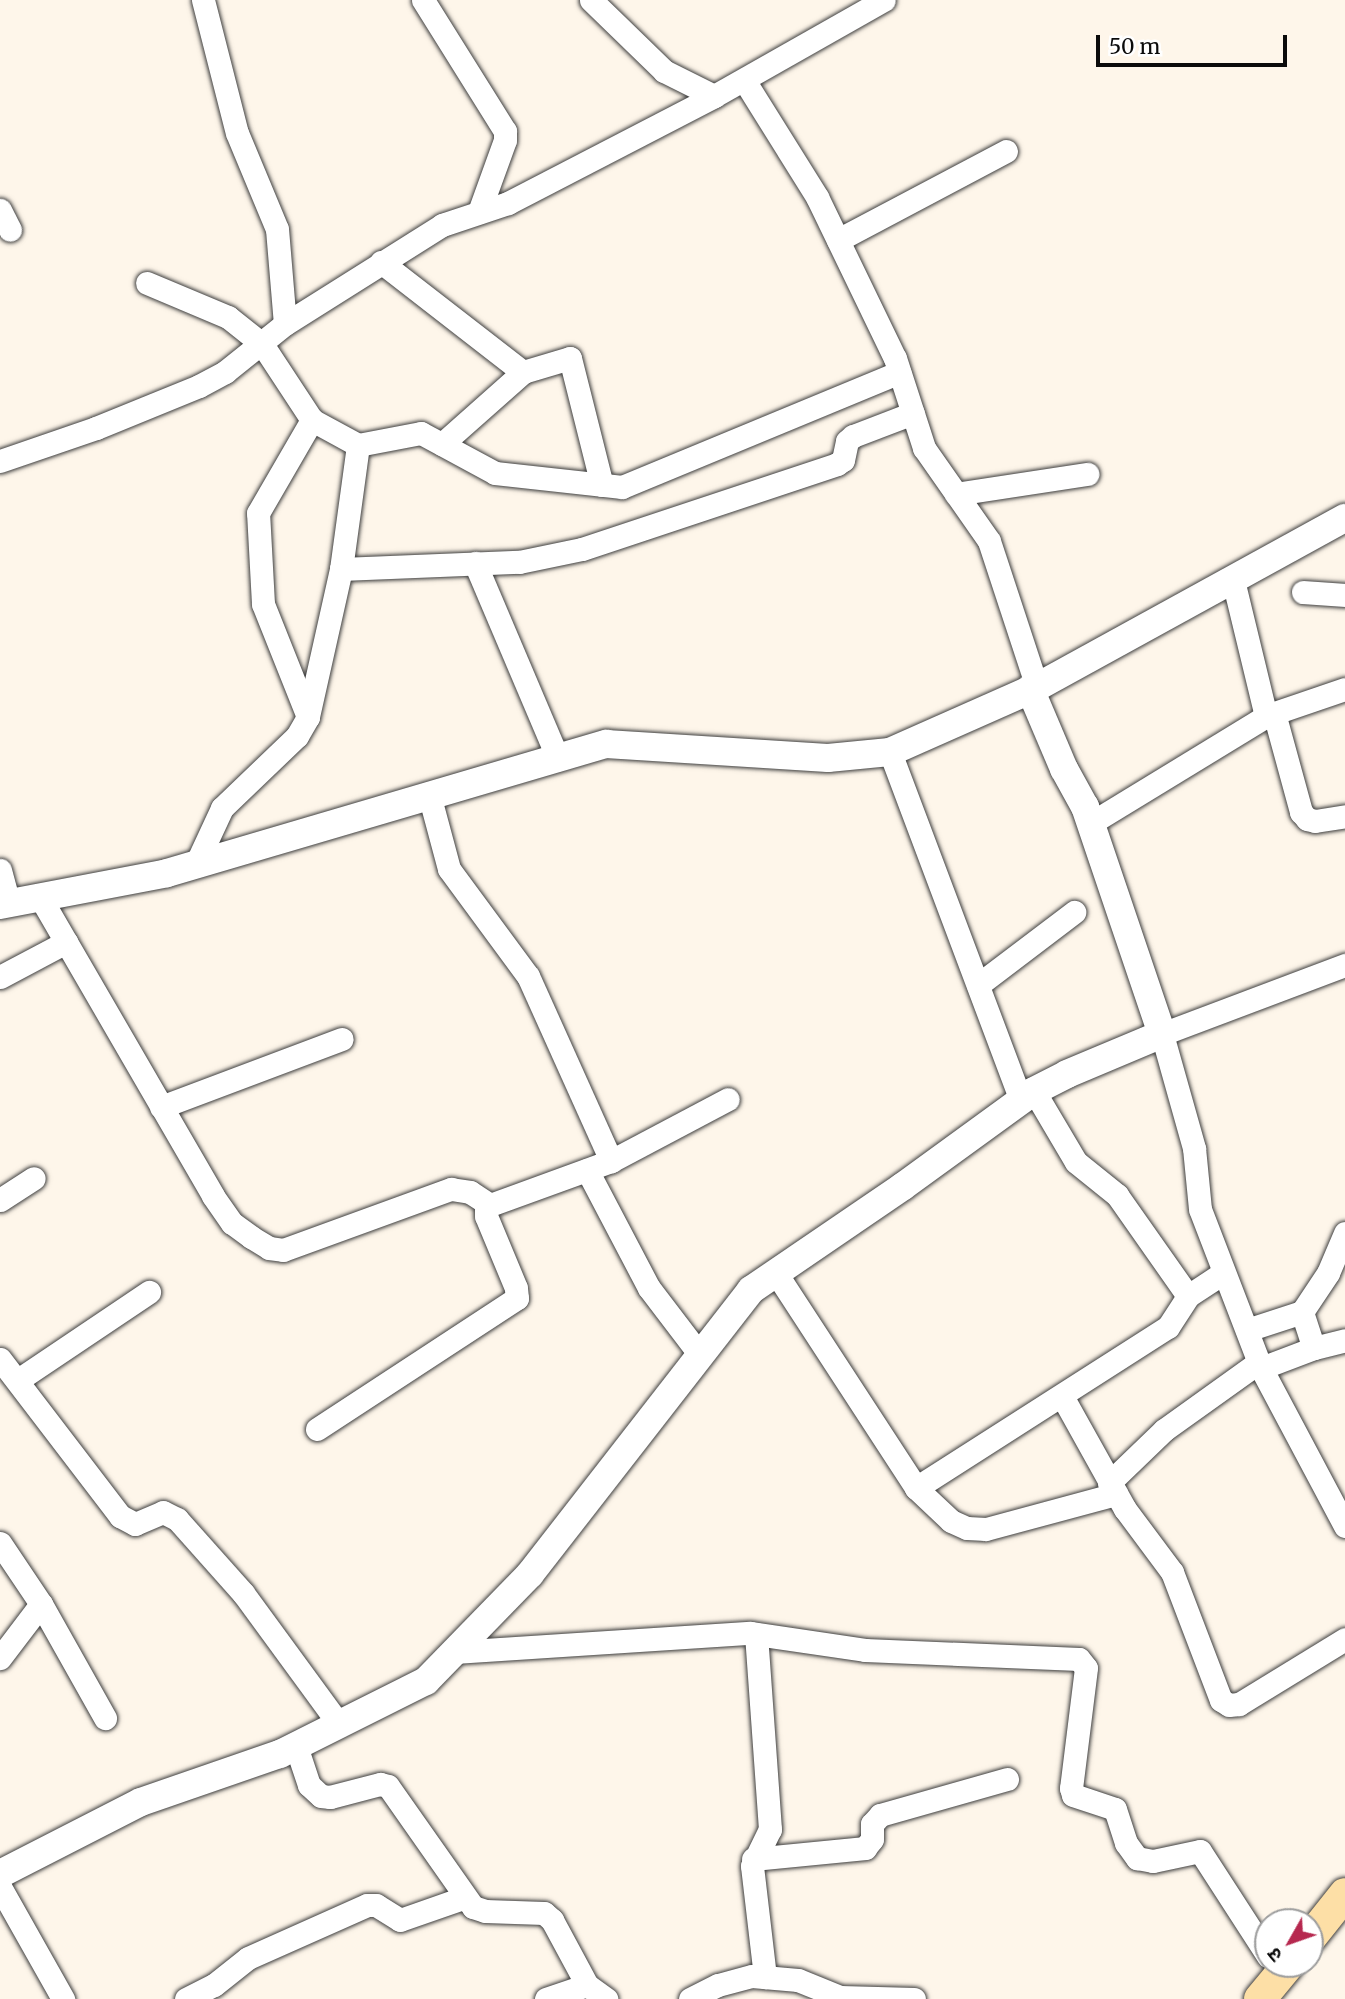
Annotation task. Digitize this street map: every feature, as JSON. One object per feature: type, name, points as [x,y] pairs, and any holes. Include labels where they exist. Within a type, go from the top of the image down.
[{"type":"main road","points":[[1324,1920],[1345,1894]]},
{"type":"main road","points":[[1260,1999],[1270,1978]]},
{"type":"street","points":[[203,0],[237,133],[276,229],[285,324]]},
{"type":"street","points":[[423,0],[505,131],[505,140],[478,212]]},
{"type":"street","points":[[591,0],[664,71],[714,96]]},
{"type":"street","points":[[0,461],[96,428],[199,386],[262,344],[285,324],[442,225],[508,203],[714,96],[884,0]]},
{"type":"street","points":[[744,79],[817,197],[899,372],[925,448],[989,541],[1033,688],[1091,823],[1162,1034],[1194,1148],[1200,1209],[1223,1273],[1260,1365],[1345,1526]]},
{"type":"street","points":[[838,240],[1006,151]]},
{"type":"street","points":[[381,262],[523,372]]},
{"type":"street","points":[[147,283],[219,311],[262,344],[312,420],[358,445],[421,433],[495,473],[622,487],[899,372]]},
{"type":"street","points":[[442,444],[523,372],[570,358],[602,485]]},
{"type":"street","points":[[341,569],[548,557],[718,505],[837,464],[843,460],[847,441],[853,436],[913,413]]},
{"type":"street","points":[[308,717],[263,604],[258,513],[312,420]]},
{"type":"street","points":[[196,864],[222,808],[297,736],[308,717],[341,569],[358,445]]},
{"type":"street","points":[[956,494],[1087,474]]},
{"type":"street","points":[[0,870],[5,904],[40,897],[196,864],[430,798],[606,744],[828,758],[890,752],[1033,688],[1345,518]]},
{"type":"street","points":[[475,563],[558,759]]},
{"type":"street","points":[[1233,580],[1270,715],[1301,812],[1307,819],[1315,821],[1345,816]]},
{"type":"street","points":[[1303,592],[1345,595]]},
{"type":"street","points":[[1091,823],[1270,715],[1345,689]]},
{"type":"street","points":[[890,752],[978,985],[1028,1096],[1076,1162],[1117,1195],[1188,1296]]},
{"type":"street","points":[[430,798],[449,869],[528,976],[611,1161]]},
{"type":"street","points":[[40,897],[213,1196],[233,1223],[269,1248],[283,1250],[451,1189],[470,1192],[490,1205]]},
{"type":"street","points":[[978,985],[1074,912]]},
{"type":"street","points":[[0,977],[66,943]]},
{"type":"street","points":[[0,1874],[141,1802],[296,1746],[426,1681],[530,1574],[751,1290],[1028,1096],[1067,1074],[1268,991],[1345,965]]},
{"type":"street","points":[[161,1107],[342,1039]]},
{"type":"street","points":[[317,1429],[517,1298],[516,1288],[486,1216],[490,1205],[611,1161],[728,1099]]},
{"type":"street","points":[[587,1170],[649,1288],[699,1355]]},
{"type":"street","points":[[0,1200],[34,1178]]},
{"type":"street","points":[[1247,1330],[1302,1312],[1328,1273],[1345,1233]]},
{"type":"street","points":[[776,1273],[916,1488],[951,1521],[967,1528],[986,1529],[1112,1489],[1164,1430],[1260,1365],[1345,1340]]},
{"type":"street","points":[[916,1488],[1168,1327],[1188,1296],[1223,1273]]},
{"type":"street","points":[[18,1380],[149,1292]]},
{"type":"street","points":[[1302,1312],[1314,1348]]},
{"type":"street","points":[[0,1359],[120,1516],[135,1524],[163,1512],[177,1519],[243,1593],[339,1724]]},
{"type":"street","points":[[1062,1396],[1112,1489],[1172,1572],[1220,1700],[1230,1705],[1239,1704],[1345,1639]]},
{"type":"street","points":[[0,1544],[41,1604],[105,1718]]},
{"type":"street","points":[[0,1658],[41,1604]]},
{"type":"street","points":[[454,1652],[756,1634],[865,1650],[1079,1659],[1086,1668],[1071,1787],[1073,1795],[1115,1809],[1126,1843],[1137,1858],[1153,1861],[1200,1851],[1254,1931]]},
{"type":"street","points":[[756,1634],[770,1829],[753,1859],[765,1977]]},
{"type":"street","points":[[296,1746],[309,1785],[321,1796],[330,1797],[380,1784],[388,1786],[463,1898],[472,1907],[485,1911],[544,1913],[552,1920],[587,1985],[607,1999]]},
{"type":"street","points":[[753,1859],[865,1848],[872,1839],[872,1824],[880,1815],[1007,1779]]},
{"type":"street","points":[[0,1887],[63,1999]]},
{"type":"street","points":[[186,1999],[214,1985],[248,1958],[367,1905],[376,1905],[400,1920],[463,1898]]},
{"type":"street","points":[[690,1999],[734,1980],[765,1977],[798,1980],[840,1997],[902,1996],[914,1999]]},
{"type":"street","points":[[545,1999],[587,1985]]}]
